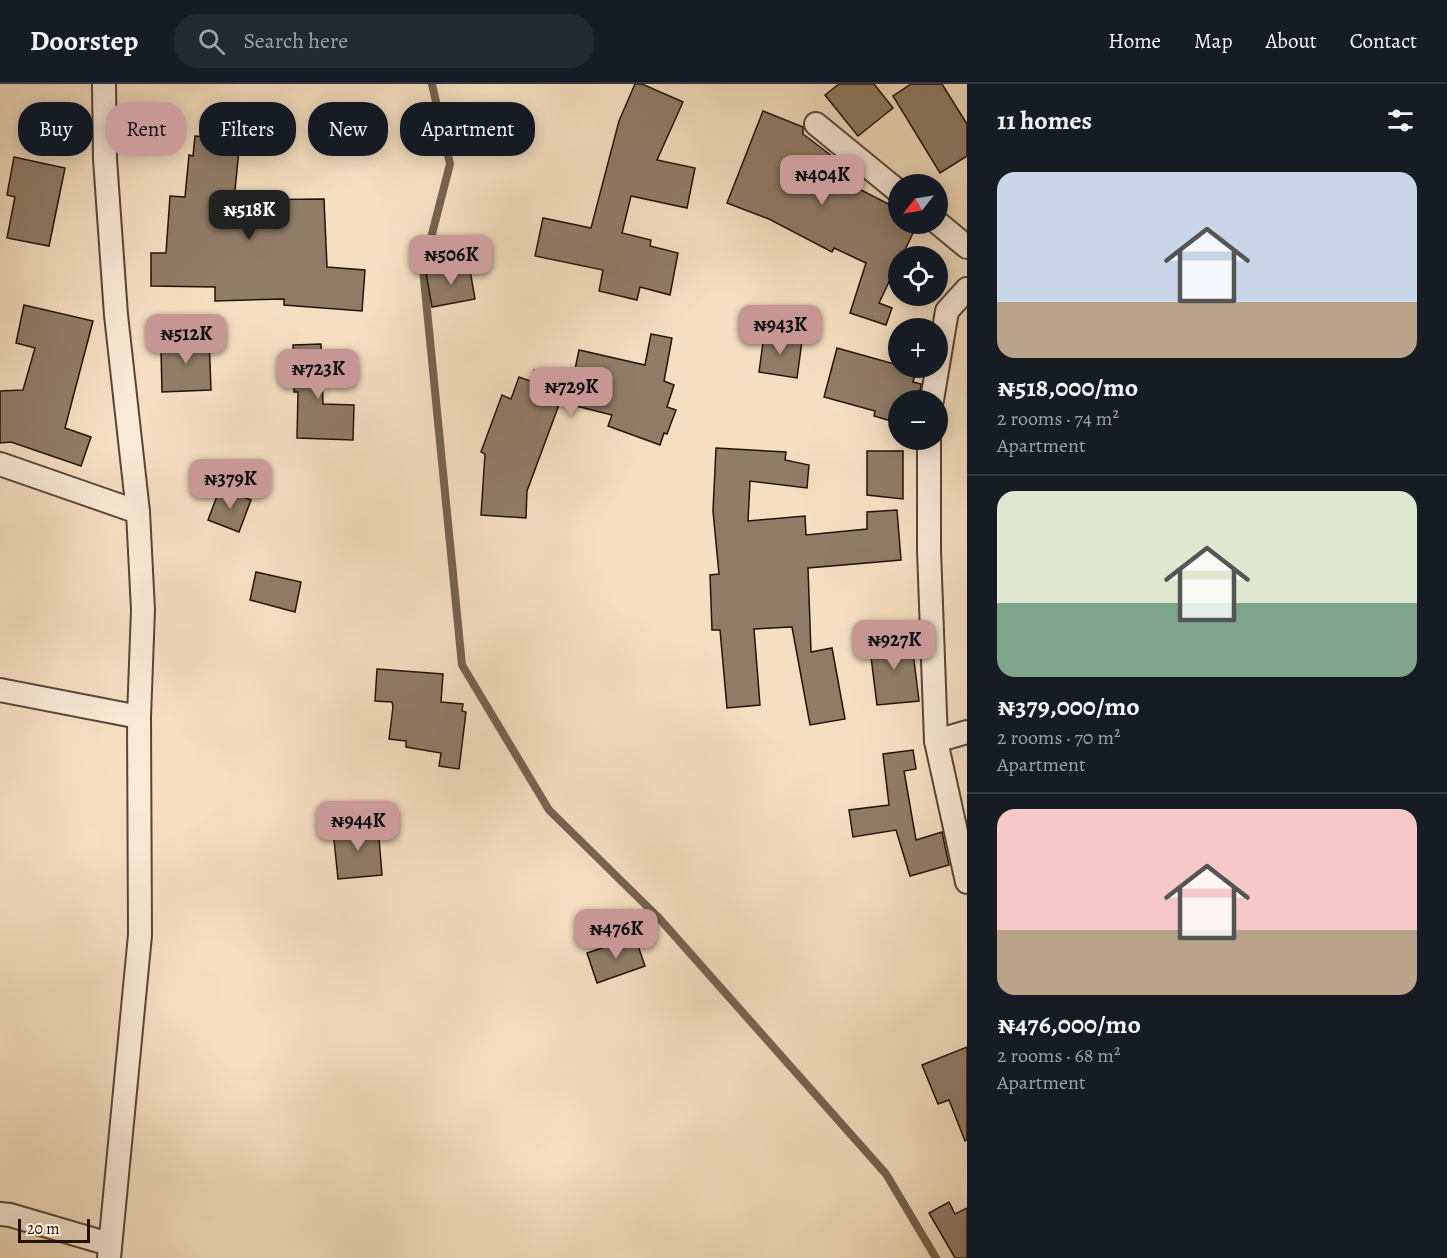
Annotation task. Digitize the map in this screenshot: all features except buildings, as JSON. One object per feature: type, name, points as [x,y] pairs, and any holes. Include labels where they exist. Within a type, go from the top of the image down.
[{"type":"street","points":[[0,1214],[10,1215],[109,1251],[140,935],[139,717],[143,610],[138,512],[116,315],[105,159],[104,84]]},
{"type":"street","points":[[816,124],[888,183]]},
{"type":"street","points":[[948,231],[967,247]]},
{"type":"street","points":[[935,390],[957,313],[967,289]]},
{"type":"street","points":[[929,450],[929,549],[936,741],[967,882]]},
{"type":"street","points":[[0,464],[138,512]]},
{"type":"street","points":[[0,690],[139,717]]},
{"type":"street","points":[[936,741],[967,732]]},
{"type":"waterway","points":[[432,84],[450,164],[423,269],[462,665],[549,810],[658,917],[886,1174],[936,1258]]}]
